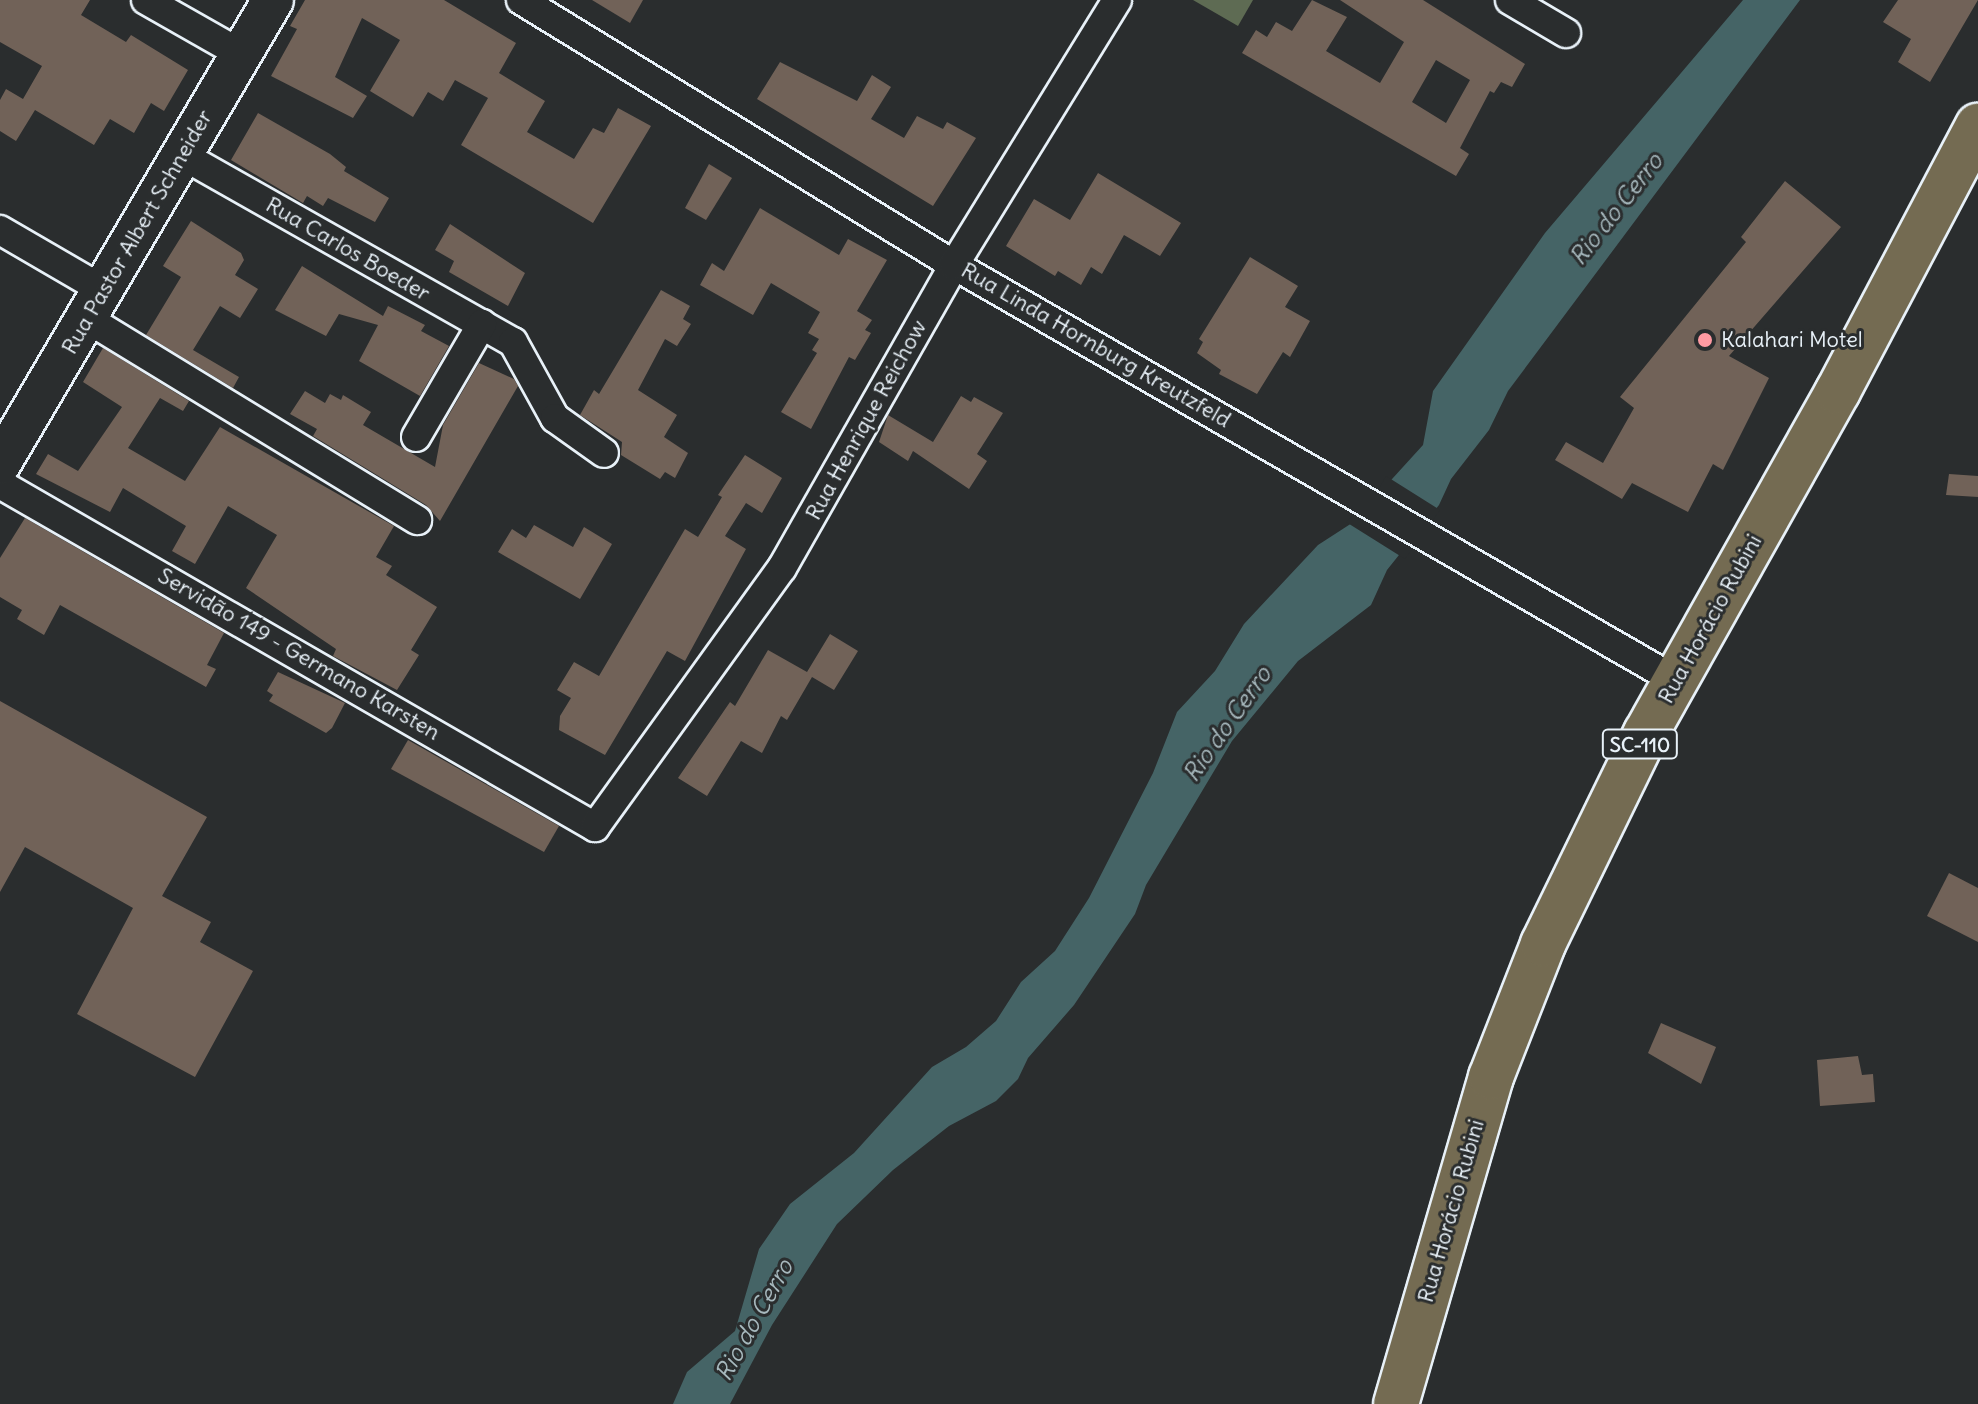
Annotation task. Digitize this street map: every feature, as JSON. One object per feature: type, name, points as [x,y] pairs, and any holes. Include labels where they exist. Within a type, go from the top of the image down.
[{"type":"main road","name":"Rua Pastor Albert Schneider","points":[[0,464],[273,0]]},
{"type":"main road","name":"Rua Horácio Rubini","points":[[1396,1404],[1459,1177],[1517,1008],[1607,807],[1978,126]]},
{"type":"street","points":[[146,0],[241,54]]},
{"type":"street","name":"Rua Linda Hornburg Kreutzfeld","points":[[521,0],[954,265],[1677,681]]},
{"type":"street","points":[[1510,0],[1566,33]]},
{"type":"street","name":"Rua Henrique Reichow","points":[[595,827],[782,568],[954,265],[1110,2]]},
{"type":"street","name":"Rua Carlos Boeder","points":[[182,155],[513,342],[555,418],[604,453]]},
{"type":"street","points":[[0,230],[95,304],[417,520]]},
{"type":"street","points":[[416,437],[482,324]]},
{"type":"street","name":"Servidão 149 - Germano Karsten","points":[[0,484],[595,827]]},
{"type":"green space","points":[[1193,0],[1253,0],[1238,26]]},
{"type":"water","name":"Rio do Cerro","points":[[1743,0],[1800,0],[1508,391],[1489,430],[1451,479],[1439,505],[1387,570],[1371,605],[1298,661],[1232,741],[1146,885],[1135,914],[1074,1005],[1028,1058],[1018,1079],[996,1101],[949,1126],[893,1170],[837,1224],[772,1325],[730,1404],[673,1404],[687,1372],[735,1331],[759,1249],[790,1204],[854,1153],[932,1067],[966,1047],[996,1021],[1021,982],[1055,951],[1089,898],[1153,773],[1177,712],[1215,671],[1244,624],[1318,545],[1352,523],[1423,445],[1433,391],[1545,233]]},
{"type":"pier","points":[[1386,476],[1440,510],[1405,559],[1346,522],[1376,494]]},
{"type":"building","points":[[0,0],[90,0],[81,15],[126,42],[131,35],[188,70],[164,111],[151,103],[134,133],[110,119],[94,145],[35,110],[16,141],[0,131],[0,100],[6,89],[23,99],[42,66],[0,42]]},
{"type":"building","points":[[305,0],[444,0],[516,43],[499,73],[545,101],[527,132],[574,159],[593,128],[604,133],[618,108],[651,126],[593,223],[461,145],[488,98],[455,80],[443,101],[428,92],[413,117],[370,91],[400,40],[362,18],[335,77],[367,96],[353,118],[271,76],[297,29],[290,26]]},
{"type":"building","points":[[592,0],[643,0],[630,23]]},
{"type":"building","points":[[1312,0],[1347,17],[1326,51],[1380,83],[1404,42],[1340,0],[1423,0],[1525,64],[1512,87],[1501,82],[1494,93],[1490,91],[1460,148],[1469,154],[1456,176],[1242,53],[1256,30],[1267,37],[1276,22],[1292,31]],"holes":[[[1436,60],[1470,80],[1446,123],[1412,102]]]},
{"type":"building","points":[[1898,0],[1978,0],[1930,82],[1898,62],[1911,39],[1883,22]]},
{"type":"building","points":[[780,62],[857,101],[872,75],[891,87],[871,119],[904,138],[917,116],[943,129],[947,122],[976,138],[933,206],[757,99]]},
{"type":"building","points":[[258,113],[330,154],[346,167],[344,171],[389,198],[375,222],[328,198],[323,206],[307,196],[303,203],[231,160]]},
{"type":"building","points":[[709,164],[732,178],[706,220],[685,208]]},
{"type":"building","points":[[1098,173],[1181,223],[1160,256],[1124,235],[1102,274],[1091,267],[1081,285],[1058,271],[1055,276],[1006,246],[1034,199],[1070,220]]},
{"type":"building","points":[[1785,181],[1841,227],[1729,356],[1769,378],[1723,470],[1713,464],[1688,512],[1632,483],[1622,499],[1555,460],[1566,442],[1603,463],[1634,408],[1620,397],[1746,242],[1741,237]]},
{"type":"building","points":[[760,208],[839,255],[848,239],[887,260],[857,311],[872,320],[865,330],[871,333],[855,360],[849,357],[811,429],[781,412],[817,353],[812,350],[819,339],[808,333],[820,312],[771,283],[753,315],[700,285],[712,263],[724,271]]},
{"type":"building","points":[[191,221],[241,253],[244,260],[235,275],[258,289],[240,318],[220,306],[193,350],[239,377],[233,388],[146,335],[181,277],[163,266]]},
{"type":"building","points":[[450,224],[525,273],[508,306],[449,272],[454,261],[435,250]]},
{"type":"building","points":[[1250,257],[1298,286],[1285,307],[1310,321],[1290,357],[1283,352],[1257,394],[1219,374],[1221,370],[1197,353],[1203,342],[1199,339]]},
{"type":"building","points":[[302,266],[383,316],[388,306],[425,325],[421,331],[449,346],[420,396],[359,361],[378,325],[339,314],[326,336],[275,310]]},
{"type":"building","points":[[661,290],[690,306],[683,319],[691,324],[677,346],[665,339],[638,390],[677,415],[664,437],[688,453],[675,478],[665,472],[660,479],[621,455],[622,442],[580,415],[594,390],[599,394]]},
{"type":"building","points":[[103,348],[189,401],[183,411],[160,398],[128,448],[185,481],[220,427],[394,526],[376,557],[392,566],[386,575],[437,607],[411,650],[419,655],[397,690],[333,656],[336,649],[246,588],[277,535],[228,506],[195,564],[172,551],[186,526],[123,488],[110,512],[36,474],[48,454],[78,471],[122,407],[83,382]]},
{"type":"building","points":[[479,363],[514,379],[518,386],[440,521],[426,505],[313,436],[317,429],[290,414],[305,391],[325,403],[330,394],[341,400],[343,395],[371,412],[363,425],[435,467],[443,425]]},
{"type":"building","points":[[961,396],[971,402],[974,397],[1003,413],[977,454],[987,461],[969,489],[913,451],[908,461],[879,442],[888,415],[933,442]]},
{"type":"building","points":[[745,455],[782,478],[762,513],[746,503],[725,536],[746,549],[685,661],[667,651],[605,755],[559,730],[560,716],[571,698],[557,690],[574,662],[599,676],[685,529],[698,537],[722,497],[718,495]]},
{"type":"building","points":[[1949,474],[1978,476],[1978,497],[1946,495]]},
{"type":"building","points":[[25,518],[224,633],[207,665],[216,669],[206,687],[60,605],[44,635],[17,619],[22,610],[0,597],[0,558]]},
{"type":"building","points":[[534,525],[573,547],[584,527],[612,544],[580,599],[498,552],[512,529],[526,538]]},
{"type":"building","points":[[830,634],[858,651],[834,690],[812,677],[787,720],[781,716],[762,753],[741,741],[707,796],[678,778],[730,702],[735,706],[768,650],[807,672]]},
{"type":"building","points":[[278,672],[345,703],[332,728],[326,733],[269,701],[273,695],[267,691]]},
{"type":"building","points":[[0,701],[207,817],[162,896],[211,922],[200,942],[253,971],[195,1077],[77,1014],[133,908],[25,847],[0,892]]},
{"type":"building","points":[[408,740],[559,826],[544,852],[391,769]]},
{"type":"building","points":[[1949,873],[1978,888],[1978,942],[1927,916]]},
{"type":"building","points":[[1661,1023],[1716,1047],[1701,1084],[1648,1053]]},
{"type":"building","points":[[1858,1056],[1862,1075],[1873,1074],[1875,1102],[1820,1106],[1817,1060]]},
{"type":"place","name":"Kalahari Motel","points":[[1705,340]]}]
